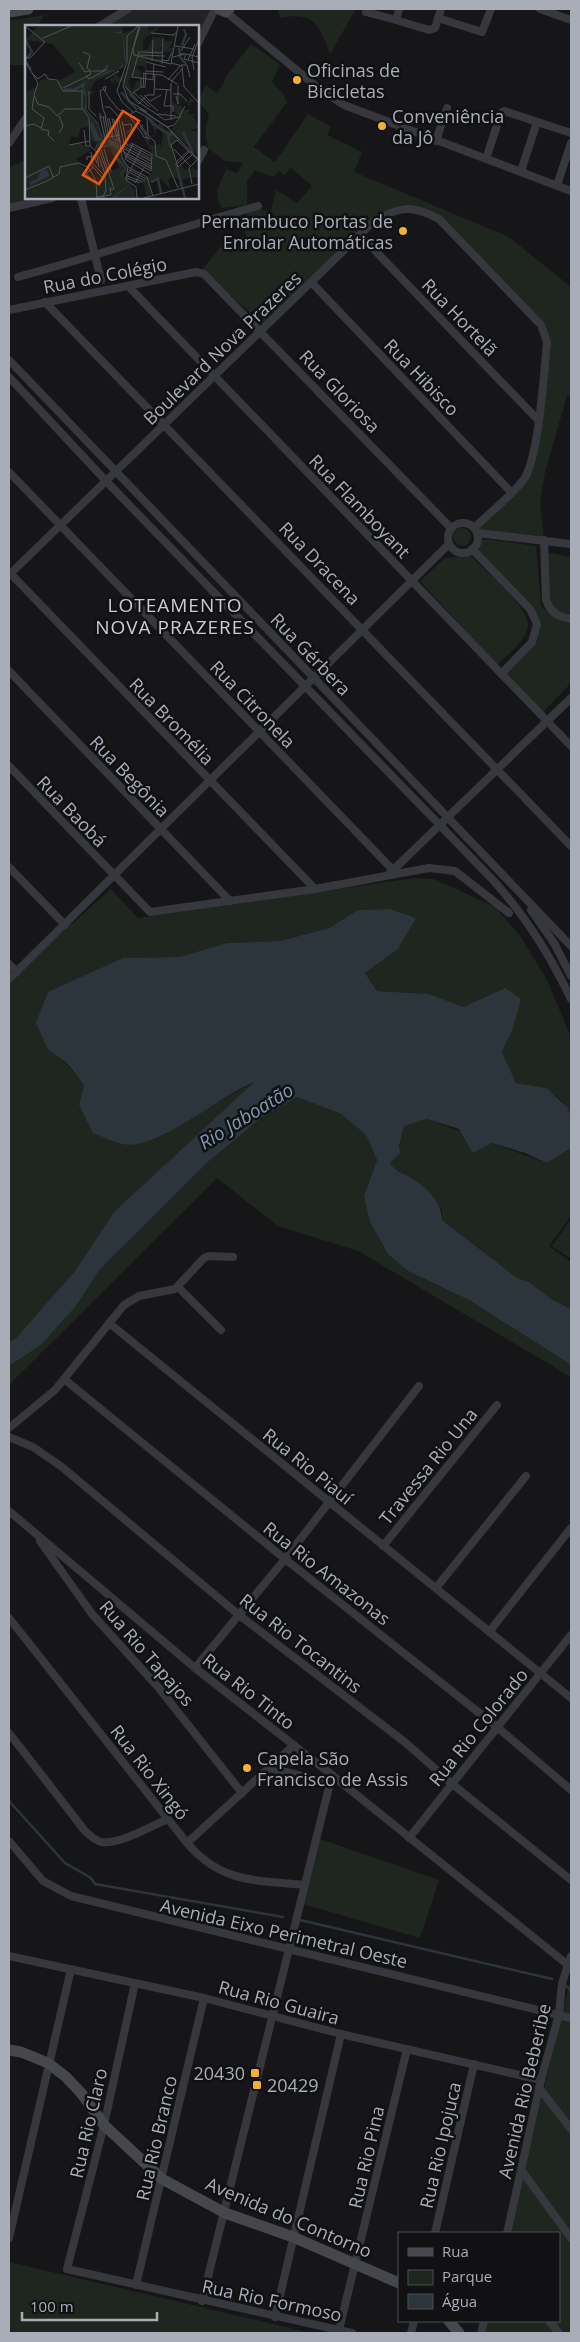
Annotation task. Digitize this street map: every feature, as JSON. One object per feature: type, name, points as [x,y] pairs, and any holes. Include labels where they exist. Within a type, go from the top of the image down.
[{"type":"street","points":[[9,12],[28,9]]},
{"type":"street","points":[[102,25],[128,9]]},
{"type":"street","points":[[396,20],[399,9]]},
{"type":"street","points":[[366,12],[429,30],[434,28],[441,9]]},
{"type":"street","points":[[438,18],[482,32],[491,9]]},
{"type":"street","points":[[540,9],[571,20]]},
{"type":"street","points":[[199,42],[222,10],[333,99],[436,141],[571,191]]},
{"type":"street","points":[[436,141],[447,108]]},
{"type":"street","points":[[486,159],[502,112],[506,111],[571,133]]},
{"type":"street","points":[[9,143],[25,119]]},
{"type":"street","points":[[521,171],[537,122]]},
{"type":"street","points":[[557,185],[571,143]]},
{"type":"street","points":[[199,159],[204,150]]},
{"type":"street","points":[[9,208],[48,199]]},
{"type":"street","points":[[80,199],[101,280]]},
{"type":"street","points":[[18,277],[94,257],[258,206]]},
{"type":"street","name":"Boulevard Nova Prazeres","points":[[9,574],[374,221],[402,208],[424,211],[439,218],[541,325],[547,342],[538,420],[528,469],[524,478],[476,530]]},
{"type":"street","name":"Rua Hortelã","points":[[360,235],[538,420]]},
{"type":"street","name":"Rua do Colégio","points":[[9,310],[196,272],[207,276]]},
{"type":"street","name":"Rua Gloriosa","points":[[207,276],[451,528]]},
{"type":"street","name":"Rua Hibisco","points":[[311,282],[511,492]]},
{"type":"street","name":"Rua Flamboyant","points":[[128,286],[571,746]]},
{"type":"street","name":"Rua Dracena","points":[[45,302],[571,846]]},
{"type":"street","name":"Rua Gérbera","points":[[9,360],[571,946]]},
{"type":"street","name":"Rua Gérbera","points":[[9,377],[106,481],[307,686],[517,907],[544,946],[571,999]]},
{"type":"street","name":"Rua Citronela","points":[[9,472],[260,732],[390,873]]},
{"type":"street","points":[[476,530],[477,542],[472,550],[461,553],[454,550],[449,544],[447,536],[451,528],[455,524],[465,523],[476,530],[571,544]]},
{"type":"street","points":[[544,540],[546,600],[549,608],[557,614],[571,619]]},
{"type":"street","points":[[9,979],[162,830],[449,544]]},
{"type":"street","points":[[472,550],[530,609],[537,624],[532,642],[501,674]]},
{"type":"street","name":"Rua Bromélia","points":[[9,574],[315,889]]},
{"type":"street","name":"Rua Begônia","points":[[9,671],[230,901]]},
{"type":"street","points":[[390,873],[571,698]]},
{"type":"street","name":"Rua Baobá","points":[[9,766],[114,877],[150,912],[230,901]]},
{"type":"street","points":[[9,867],[65,925]]},
{"type":"street","points":[[230,901],[315,889],[390,873],[429,868],[454,871],[509,913]]},
{"type":"street","points":[[516,890],[554,943],[571,976]]},
{"type":"street","points":[[9,964],[17,972]]},
{"type":"street","points":[[9,1428],[44,1400],[64,1379],[124,1305],[138,1296],[178,1287],[204,1258],[209,1256],[233,1257]]},
{"type":"street","points":[[178,1287],[221,1330]]},
{"type":"street","name":"Rua Rio Piauí","points":[[109,1322],[329,1503],[571,1698]]},
{"type":"street","name":"Rua Rio Amazonas","points":[[64,1379],[285,1559],[497,1727],[571,1790]]},
{"type":"street","points":[[195,1668],[285,1559],[419,1386]]},
{"type":"street","name":"Travessa Rio Una","points":[[383,1546],[497,1406]]},
{"type":"street","name":"Rua Rio Tocantins","points":[[9,1437],[47,1456],[240,1615],[406,1743],[451,1783],[571,1880]]},
{"type":"street","points":[[436,1588],[526,1476]]},
{"type":"street","name":"Rua Rio Tinto","points":[[9,1511],[195,1668],[294,1745],[331,1779],[409,1838],[568,1965]]},
{"type":"street","points":[[489,1632],[571,1528]]},
{"type":"street","name":"Rua Rio Tapajos","points":[[33,1531],[92,1614],[158,1687],[242,1793]]},
{"type":"street","name":"Rua Rio Xingó","points":[[9,1618],[168,1819],[208,1864],[221,1872],[243,1878],[304,1885]]},
{"type":"street","name":"Rua Rio Colorado","points":[[409,1838],[571,1635]]},
{"type":"street","points":[[9,1733],[94,1839],[101,1842],[112,1842],[168,1819]]},
{"type":"street","points":[[187,1842],[294,1745]]},
{"type":"street","name":"Rua Rio Tinto","points":[[270,1768],[331,1779]]},
{"type":"street","points":[[202,2301],[331,1779]]},
{"type":"street","name":"Avenida Eixo Perimetral Oeste","points":[[9,1841],[43,1881],[71,1896],[571,2018]]},
{"type":"street","name":"Rua Rio Guaira","points":[[9,1956],[204,1998],[341,2034],[474,2064],[540,2084]]},
{"type":"street","name":"Avenida Rio Beberibe","points":[[507,2232],[540,2084],[559,2014],[562,1983],[571,1956]]},
{"type":"street","points":[[9,2238],[71,1969]]},
{"type":"street","name":"Rua Rio Claro","points":[[67,2270],[104,2125],[135,1983]]},
{"type":"street","name":"Rua Rio Branco","points":[[136,2285],[204,1998]]},
{"type":"street","points":[[275,2316],[341,2034]]},
{"type":"street","name":"Rua Rio Pina","points":[[339,2330],[407,2049]]},
{"type":"street","name":"Avenida do Contorno","points":[[9,2050],[21,2052],[48,2063],[66,2076],[82,2094],[104,2125],[162,2180],[225,2213],[293,2237],[398,2283]]},
{"type":"street","name":"Rua Rio Ipojuca","points":[[435,2232],[474,2064]]},
{"type":"street","points":[[540,2084],[571,2129]]},
{"type":"street","points":[[522,2171],[571,2238]]},
{"type":"street","name":"Rua Rio Formoso","points":[[67,2270],[352,2333]]},
{"type":"street","points":[[450,2322],[459,2333]]},
{"type":"street","points":[[551,2322],[559,2333]]},
{"type":"shaded area","points":[[135,9],[212,10],[199,35],[199,25],[110,25]]},
{"type":"green space","points":[[278,9],[356,9],[330,54],[319,28],[314,22],[301,17],[280,18]]},
{"type":"green space","points":[[44,15],[39,25],[25,25],[25,65],[9,65],[9,21]]},
{"type":"green space","points":[[251,44],[280,64],[272,82],[284,95],[287,102],[254,147],[275,162],[308,114],[331,127],[327,135],[362,152],[354,172],[509,237],[571,287],[571,397],[567,396],[545,472],[540,502],[544,540],[476,530],[524,478],[533,454],[545,333],[439,219],[402,208],[374,221],[263,324],[202,270],[224,243],[246,236],[242,220],[251,209],[271,211],[276,190],[297,203],[312,186],[291,168],[284,175],[279,171],[273,177],[255,170],[247,181],[247,205],[222,208],[217,193],[226,169],[237,173],[243,163],[225,161],[208,148],[205,129],[209,114],[199,102],[199,99],[206,85],[216,93],[223,85],[227,75]]},
{"type":"green space","points":[[25,160],[25,199],[30,199],[9,205],[9,167]]},
{"type":"green space","points":[[462,528],[468,531],[471,537],[468,543],[462,546],[456,543],[453,537],[456,531]]},
{"type":"green space","points":[[482,540],[536,546],[541,606],[552,615],[549,608],[544,552],[571,557],[571,683],[543,712],[505,674],[540,629],[534,610],[480,554],[479,548]]},
{"type":"green space","points":[[471,556],[514,599],[527,618],[528,626],[524,637],[516,648],[497,665],[420,581],[445,558]]},
{"type":"green space","points":[[414,878],[434,879],[495,907],[521,937],[547,980],[571,1037],[571,1116],[567,1108],[555,1096],[533,1086],[516,1083],[502,1052],[512,1031],[464,1007],[429,994],[377,991],[365,973],[398,949],[415,918],[390,909],[358,910],[329,928],[280,941],[227,943],[179,957],[123,958],[78,980],[48,1050],[66,1063],[84,1085],[79,1105],[160,1136],[256,1080],[114,1212],[75,1271],[15,1339],[9,1342],[9,979],[111,889],[138,918]]},
{"type":"green space","points":[[297,1097],[341,1114],[366,1135],[377,1160],[364,1196],[408,1271],[469,1300],[571,1365],[571,1377],[358,1251],[278,1226],[217,1178],[9,1385],[9,1366],[41,1345],[76,1306],[100,1269],[209,1161],[261,1118]]},
{"type":"green space","points":[[427,1119],[547,1163],[571,1148],[571,1216],[549,1246],[571,1262],[571,1309],[551,1299],[529,1282],[517,1278],[442,1220],[442,1210],[408,1176],[394,1170],[390,1163],[397,1156],[404,1126]]},
{"type":"green space","points":[[571,1219],[571,1259],[552,1246]]},
{"type":"green space","points":[[320,1839],[439,1880],[420,1938],[303,1904]]},
{"type":"green space","points":[[571,1977],[571,2333],[485,2333],[488,2322],[560,2322],[560,2232],[509,2232]]},
{"type":"green space","points":[[9,2262],[311,2333],[9,2333]]},
{"type":"water","name":"Rio Jaboatão","points":[[390,909],[416,918],[398,949],[365,973],[377,991],[429,994],[464,1007],[505,988],[521,999],[512,1031],[502,1052],[516,1083],[546,1088],[567,1107],[571,1116],[571,1148],[547,1163],[525,1153],[492,1143],[473,1153],[459,1129],[427,1119],[404,1126],[399,1146],[400,1153],[390,1163],[396,1170],[415,1180],[431,1194],[439,1206],[442,1220],[517,1278],[529,1282],[551,1299],[571,1309],[571,1365],[469,1300],[408,1271],[388,1254],[370,1222],[364,1196],[377,1160],[366,1135],[341,1114],[297,1097],[261,1118],[209,1161],[100,1269],[76,1306],[41,1345],[9,1366],[9,1342],[15,1339],[75,1271],[114,1212],[254,1082],[170,1131],[152,1139],[136,1144],[122,1144],[93,1133],[79,1105],[84,1085],[67,1063],[48,1050],[36,1023],[48,992],[123,958],[179,957],[227,943],[280,941],[329,928],[358,910]]},
{"type":"waterway","points":[[9,1801],[65,1863],[91,1878],[95,1884],[283,1917]]},
{"type":"waterway","points":[[300,1920],[552,1979]]},
{"type":"waterway","points":[[564,1984],[571,1990]]},
{"type":"place","name":"Oficinas de Bicicletas","points":[[297,80]]},
{"type":"place","name":"Conveniência da Jô","points":[[382,126]]},
{"type":"place","name":"Pernambuco Portas de Enrolar Automáticas","points":[[403,231]]},
{"type":"place","name":"Capela São Francisco de Assis","points":[[247,1768]]},
{"type":"place","name":"20430","points":[[255,2073]]},
{"type":"place","name":"20429","points":[[257,2085]]},
{"type":"district","name":"LOTEAMENTO NOVA PRAZERES","points":[[175,616]]}]
